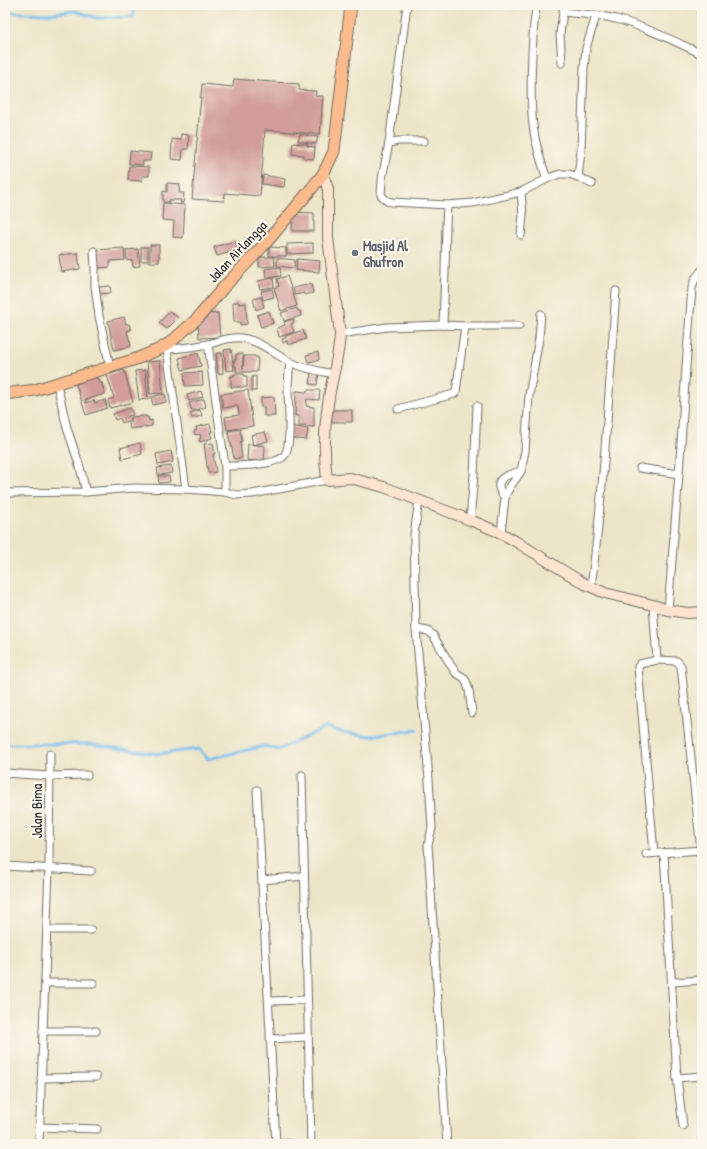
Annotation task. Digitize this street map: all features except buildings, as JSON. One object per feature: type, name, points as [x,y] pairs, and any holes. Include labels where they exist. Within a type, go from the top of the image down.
[{"type":"main road","name":"Jalan Airlangga","points":[[5,394],[35,390],[57,384],[164,349],[198,318],[265,244],[323,174],[334,151],[351,5]]},
{"type":"street","points":[[407,5],[389,143],[380,189],[383,198],[392,202],[447,205],[474,203],[521,192],[556,175],[564,174],[578,177],[592,184]]},
{"type":"street","points":[[538,5],[534,21],[532,52],[531,82],[533,125],[538,151],[547,179]]},
{"type":"street","points":[[562,63],[560,34],[564,9],[615,19],[634,25],[702,54]]},
{"type":"street","points":[[578,177],[581,150],[583,80],[586,48],[596,16]]},
{"type":"street","points":[[389,143],[398,141],[424,141]]},
{"type":"street","points":[[323,174],[328,190],[328,238],[340,334],[334,374],[327,405],[325,435],[327,480]]},
{"type":"street","points":[[521,192],[523,215],[521,235]]},
{"type":"street","points":[[442,324],[447,205]]},
{"type":"street","points":[[94,251],[96,268],[95,286],[99,316],[110,367]]},
{"type":"street","points":[[668,610],[692,288],[695,280],[702,270]]},
{"type":"street","points":[[591,587],[601,496],[616,291]]},
{"type":"street","points":[[501,533],[505,498],[508,490],[521,471],[525,451],[529,396],[539,338],[541,314]]},
{"type":"street","points":[[340,334],[387,327],[442,324],[466,326],[519,326]]},
{"type":"street","points":[[398,409],[454,394],[456,392],[466,326]]},
{"type":"street","points":[[186,489],[164,349],[208,344],[234,337],[243,338],[307,369],[334,374]]},
{"type":"street","points":[[208,344],[225,466],[226,492]]},
{"type":"street","points":[[225,466],[247,466],[266,463],[279,459],[286,453],[289,441],[288,389],[290,362]]},
{"type":"street","points":[[57,384],[67,428],[80,467],[86,492]]},
{"type":"street","points":[[470,520],[474,476],[477,406]]},
{"type":"street","points":[[640,468],[679,474]]},
{"type":"street","points":[[505,498],[500,493],[498,488],[500,481],[507,476],[521,471]]},
{"type":"street","points":[[5,493],[86,492],[133,488],[186,489],[226,492],[237,495],[252,494],[327,480],[350,478],[384,487],[501,533],[515,540],[585,584],[605,593],[668,610],[688,613],[702,612]]},
{"type":"street","points":[[419,500],[414,535],[416,629],[430,779],[432,828],[428,845],[447,1144]]},
{"type":"street","points":[[653,605],[658,660]]},
{"type":"street","points":[[416,629],[428,631],[433,635],[453,669],[466,681],[469,690],[472,713]]},
{"type":"street","points":[[658,660],[677,661],[681,666],[701,850],[650,854],[638,668],[640,664],[658,660]]},
{"type":"street","name":"Jalan Bima","points":[[39,1144],[49,868],[50,754]]},
{"type":"street","points":[[5,773],[50,776],[87,775]]},
{"type":"street","points":[[302,774],[310,1144]]},
{"type":"street","points":[[257,790],[276,1144],[292,1144]]},
{"type":"street","points":[[664,853],[678,1078],[683,1126]]},
{"type":"street","points":[[5,866],[91,871]]},
{"type":"street","points":[[262,880],[304,876]]},
{"type":"street","points":[[47,930],[91,930]]},
{"type":"street","points":[[672,982],[702,980]]},
{"type":"street","points":[[45,983],[94,983]]},
{"type":"street","points":[[268,1001],[307,1000]]},
{"type":"street","points":[[43,1031],[96,1031]]},
{"type":"street","points":[[270,1039],[308,1037]]},
{"type":"street","points":[[678,1078],[702,1076]]},
{"type":"street","points":[[41,1078],[96,1078]]},
{"type":"street","points":[[39,1127],[97,1129]]},
{"type":"waterway","points":[[5,12],[48,14],[75,11],[97,18],[133,17],[135,5]]},
{"type":"waterway","points":[[5,744],[89,744],[156,754],[199,749],[208,759],[265,746],[278,750],[326,727],[342,732],[370,736],[417,730]]},
{"type":"place","name":"Masjid Al Ghufron","points":[[355,253]]}]
